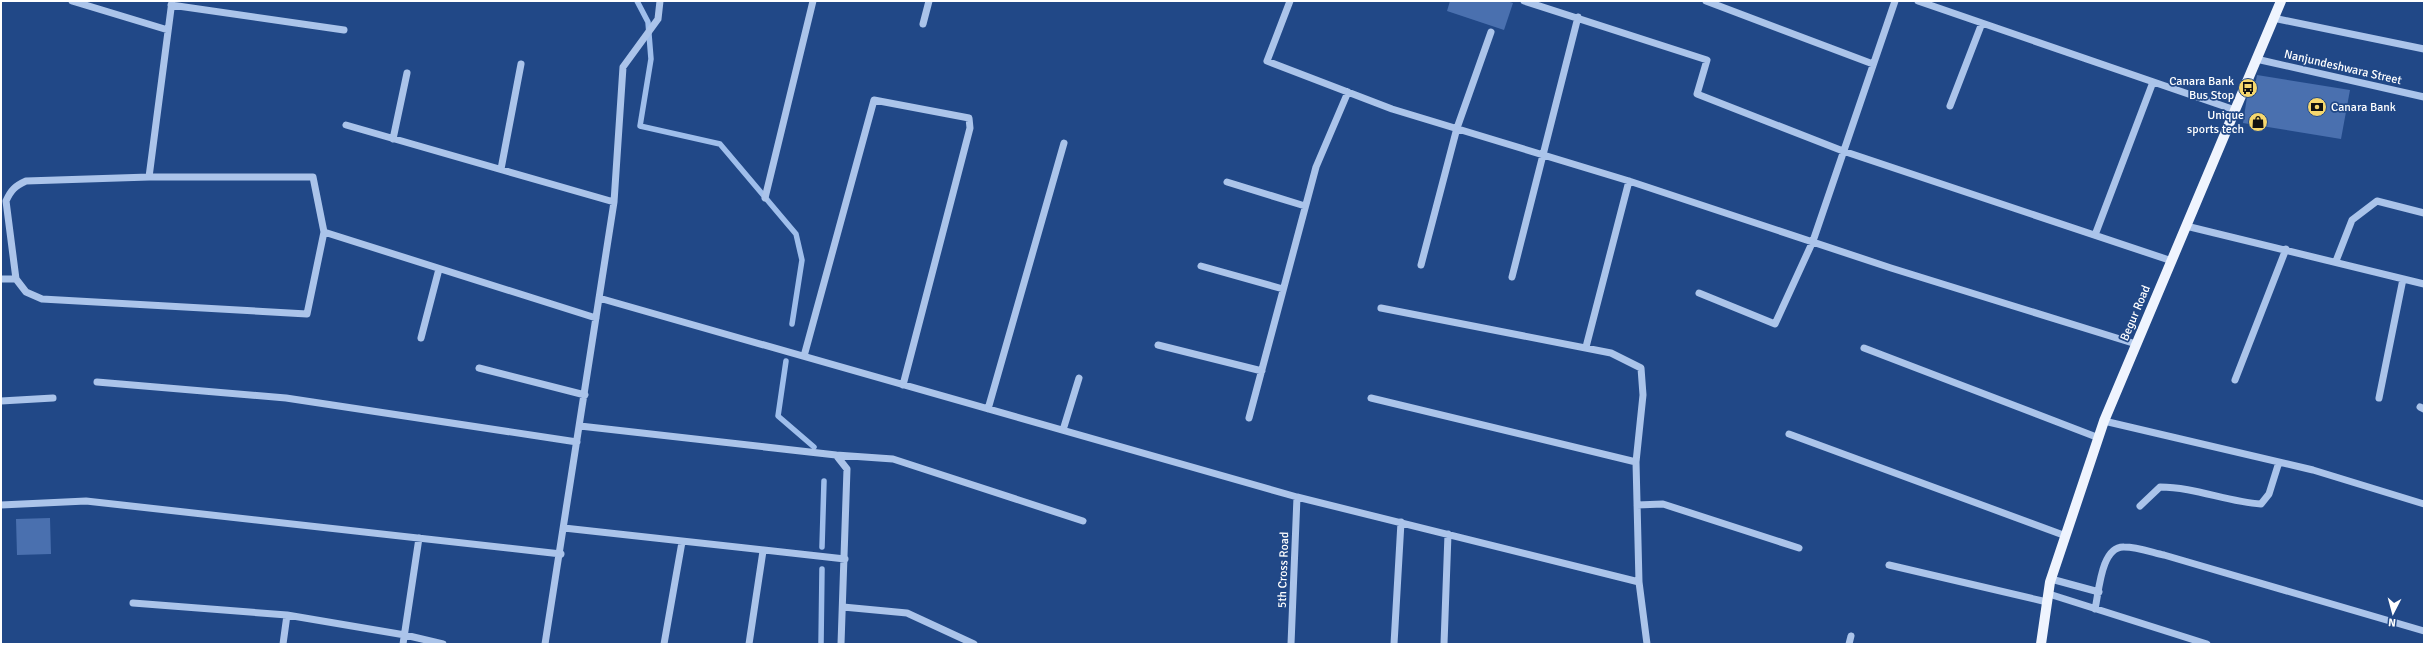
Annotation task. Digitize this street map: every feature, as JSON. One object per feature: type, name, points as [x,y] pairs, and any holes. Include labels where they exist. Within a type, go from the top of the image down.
[{"type":"main road","name":"Begur Road","points":[[2041,644],[2051,579],[2104,421],[2280,1]]},
{"type":"street","points":[[72,1],[168,30]]},
{"type":"street","points":[[545,644],[561,554],[614,202],[623,67],[658,19],[660,1]]},
{"type":"street","points":[[765,198],[813,1]]},
{"type":"street","points":[[923,24],[928,1]]},
{"type":"street","points":[[1290,1],[1267,62],[1392,109],[1457,128],[1542,156],[1629,181],[1891,268],[2136,344]]},
{"type":"street","points":[[1524,1],[1578,17],[1707,60],[1697,94],[1843,151],[2172,261]]},
{"type":"street","points":[[1706,1],[1873,64]]},
{"type":"street","points":[[1700,293],[1775,324],[1813,241],[1895,1]]},
{"type":"street","points":[[1918,1],[2234,110]]},
{"type":"street","points":[[149,177],[171,3],[344,30]]},
{"type":"street","points":[[1512,277],[1578,17]]},
{"type":"street","points":[[2273,18],[2424,49]]},
{"type":"street","points":[[1950,106],[1982,23]]},
{"type":"street","points":[[1421,265],[1457,128],[1491,32]]},
{"type":"street","name":"Nanjundeshwara Street","points":[[2256,59],[2424,97]]},
{"type":"street","points":[[501,169],[522,64]]},
{"type":"street","points":[[393,139],[407,73]]},
{"type":"street","points":[[2095,235],[2154,82]]},
{"type":"street","points":[[1249,418],[1316,167],[1348,92]]},
{"type":"street","points":[[804,356],[874,100],[969,118],[970,128],[903,384]]},
{"type":"street","points":[[346,125],[614,202]]},
{"type":"street","points":[[988,409],[1064,143]]},
{"type":"street","points":[[149,177],[313,177],[324,232],[307,314],[42,299],[26,292],[16,279],[6,201],[10,192],[16,186],[26,181],[149,177]]},
{"type":"street","points":[[1586,347],[1629,181]]},
{"type":"street","points":[[1227,182],[1305,206]]},
{"type":"street","points":[[2336,261],[2352,220],[2377,201],[2424,213]]},
{"type":"street","points":[[2186,226],[2336,261],[2424,284]]},
{"type":"street","points":[[324,232],[596,318]]},
{"type":"street","points":[[2235,380],[2286,249]]},
{"type":"street","points":[[1201,266],[1283,289]]},
{"type":"street","points":[[421,338],[439,269]]},
{"type":"street","points":[[1,279],[16,279]]},
{"type":"street","points":[[2379,398],[2403,279]]},
{"type":"street","points":[[599,298],[1297,497],[1639,582]]},
{"type":"street","points":[[1381,308],[1586,347],[1611,353],[1641,368],[1642,395],[1636,462],[1639,582],[1647,644]]},
{"type":"street","points":[[1158,345],[1262,371]]},
{"type":"street","points":[[1864,348],[2099,438]]},
{"type":"street","points":[[479,368],[585,395]]},
{"type":"street","points":[[1063,430],[1078,378]]},
{"type":"street","points":[[97,382],[286,398],[577,442]]},
{"type":"street","points":[[1,401],[53,398]]},
{"type":"street","points":[[1371,398],[1636,462]]},
{"type":"street","points":[[2104,421],[2279,462],[2424,504]]},
{"type":"street","points":[[580,426],[836,455],[893,459],[1083,521]]},
{"type":"street","points":[[1789,434],[2066,536]]},
{"type":"street","points":[[836,455],[847,469],[841,644]]},
{"type":"street","points":[[2140,506],[2160,488],[2180,488],[2248,503],[2261,504],[2269,494],[2279,462]]},
{"type":"street","name":"5th Cross Road","points":[[1291,644],[1297,497]]},
{"type":"street","points":[[1,505],[86,501],[561,554]]},
{"type":"street","points":[[1637,504],[1663,504],[1799,548]]},
{"type":"street","points":[[1394,644],[1401,522]]},
{"type":"street","points":[[564,528],[845,559]]},
{"type":"street","points":[[1444,644],[1448,534]]},
{"type":"street","points":[[403,644],[419,538]]},
{"type":"street","points":[[664,644],[682,542]]},
{"type":"street","points":[[2095,609],[2105,560],[2112,550],[2123,547],[2164,555],[2424,631]]},
{"type":"street","points":[[749,644],[763,551]]},
{"type":"street","points":[[1888,565],[2095,609],[2207,644]]},
{"type":"street","points":[[2051,579],[2099,592]]},
{"type":"street","points":[[133,603],[287,615],[404,635],[443,644]]},
{"type":"street","points":[[843,607],[907,613],[974,644]]},
{"type":"street","points":[[283,644],[287,615]]},
{"type":"street","points":[[1848,644],[1851,636]]},
{"type":"building","points":[[1450,1],[1507,1],[1513,3],[1504,30],[1447,11]]},
{"type":"building","points":[[2257,75],[2350,90],[2341,139],[2243,123],[2247,97],[2253,97]]},
{"type":"building","points":[[50,518],[51,554],[17,555],[16,519]]},
{"type":"waterway","points":[[637,1],[648,22],[651,59],[640,126],[720,144],[796,234],[802,260],[792,324]]},
{"type":"waterway","points":[[786,361],[778,416],[814,447]]},
{"type":"waterway","points":[[822,547],[824,481]]},
{"type":"waterway","points":[[821,644],[822,569]]},
{"type":"place","name":"Canara Bank Bus Stop","points":[[2248,88]]},
{"type":"place","name":"Canara Bank","points":[[2317,107]]},
{"type":"place","name":"Unique sports tech","points":[[2258,122]]}]
